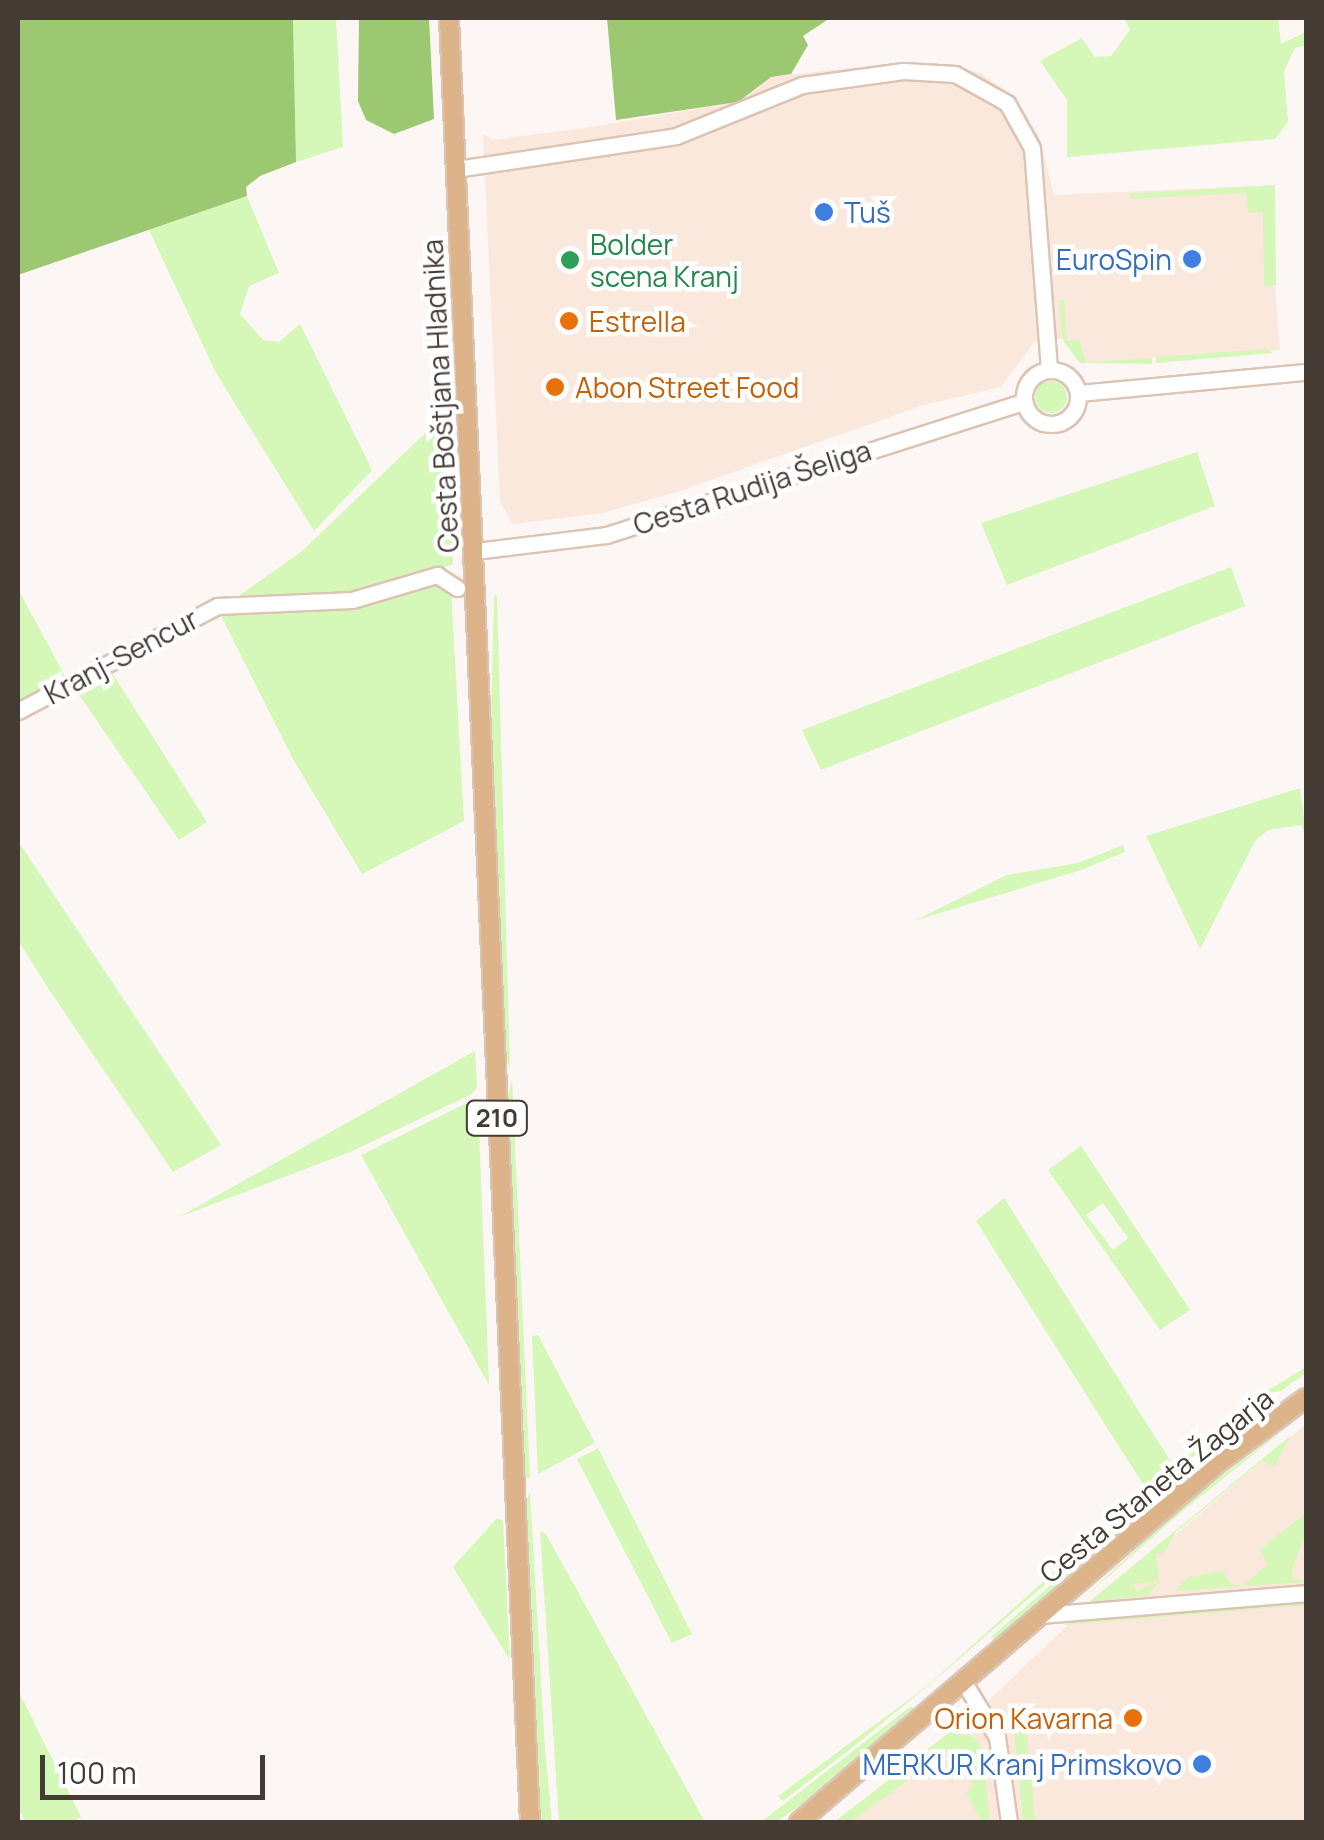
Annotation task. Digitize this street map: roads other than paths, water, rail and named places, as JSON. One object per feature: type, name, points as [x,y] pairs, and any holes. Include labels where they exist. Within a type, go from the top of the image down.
[{"type":"main road","name":"Cesta Boštjana Hladnika","points":[[449,18],[476,552],[482,771],[530,1822]]},
{"type":"main road","name":"Cesta Staneta Žagarja","points":[[799,1822],[965,1684],[1214,1466],[1306,1398]]},
{"type":"street","points":[[456,169],[676,136],[802,85],[903,71],[955,74],[1007,103],[1032,148],[1050,370]]},
{"type":"street","points":[[1050,370],[1070,377],[1078,393],[1074,412],[1057,424],[1035,420],[1024,402],[1029,380],[1050,370]]},
{"type":"street","points":[[1078,393],[1306,372]]},
{"type":"street","name":"Cesta Rudija Šeliga","points":[[476,552],[606,535],[1024,402]]},
{"type":"street","name":"Kranj-Sencur","points":[[18,711],[217,606],[352,600],[437,575],[457,588]]},
{"type":"street","name":"Cesta Staneta Žagarja","points":[[1041,1615],[1306,1593]]},
{"type":"street","points":[[965,1684],[996,1737],[1009,1822]]},
{"type":"place","name":"Tuš","points":[[824,212]]},
{"type":"place","name":"EuroSpin","points":[[1192,259]]},
{"type":"place","name":"Bolder scena Kranj","points":[[570,260]]},
{"type":"place","name":"Estrella","points":[[569,321]]},
{"type":"place","name":"Abon Street Food","points":[[555,387]]},
{"type":"place","name":"Orion Kavarna","points":[[1133,1718]]},
{"type":"place","name":"MERKUR Kranj Primskovo","points":[[1202,1764]]}]
